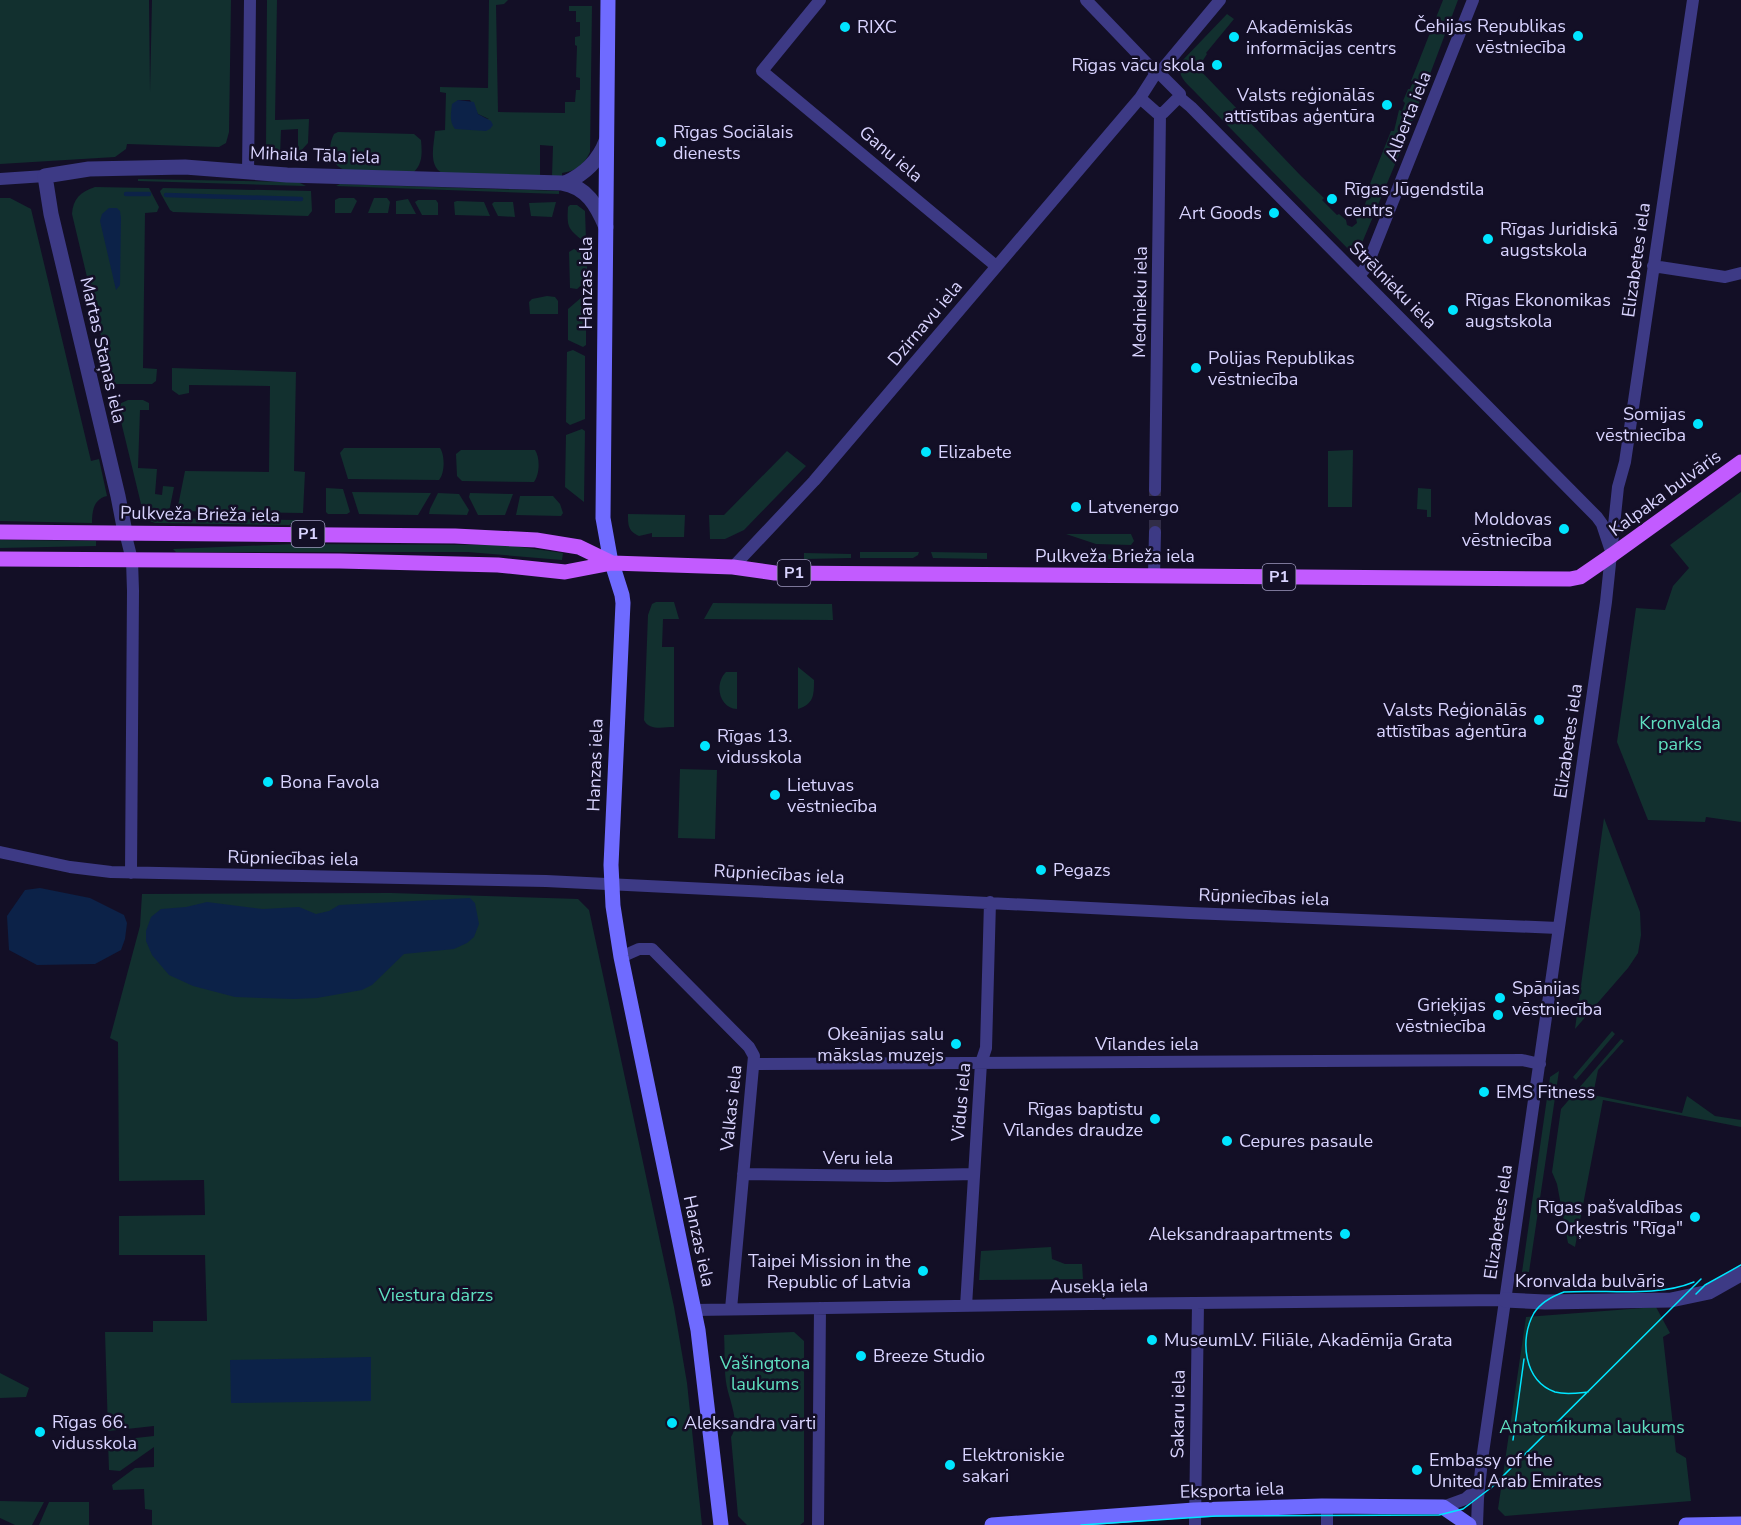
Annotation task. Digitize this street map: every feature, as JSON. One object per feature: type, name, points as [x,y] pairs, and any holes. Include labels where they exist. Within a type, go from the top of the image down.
[{"type":"main road","name":"Hanzas iela","points":[[608,0],[603,518],[612,563],[622,595],[611,884],[621,957],[694,1310],[711,1429],[721,1525]]},
{"type":"main road","name":"Kalpaka bulvāris","points":[[1612,555],[1741,462]]},
{"type":"main road","name":"Pulkveža Brieža iela","points":[[0,532],[456,536],[536,540],[579,546],[612,563]]},
{"type":"main road","name":"Pulkveža Brieža iela","points":[[0,559],[340,561],[498,566],[565,572],[612,563],[733,567],[776,573],[1570,579],[1580,577],[1612,555]]},
{"type":"main road","name":"Eksporta iela","points":[[992,1525],[1195,1517],[1327,1506],[1443,1507]]},
{"type":"main road","points":[[1443,1507],[1469,1525]]},
{"type":"main road","points":[[1686,1525],[1741,1524]]},
{"type":"street","points":[[248,173],[250,0]]},
{"type":"street","name":"Ganu iela","points":[[820,0],[762,70],[996,266]]},
{"type":"street","name":"Strēlnieku iela","points":[[1086,0],[1180,94],[1179,97],[1597,517],[1612,555]]},
{"type":"street","name":"Dzirnavu iela","points":[[733,567],[814,481],[1140,98],[1158,73],[1220,0]]},
{"type":"street","name":"Alberta iela","points":[[1359,276],[1367,266],[1473,0]]},
{"type":"street","name":"Elizabetes iela","points":[[1477,1525],[1479,1487],[1612,555],[1618,488],[1625,462],[1693,0]]},
{"type":"street","points":[[1140,98],[1160,114],[1179,97]]},
{"type":"street","name":"Mednieku iela","points":[[1155,490],[1160,114]]},
{"type":"street","points":[[566,183],[589,167],[602,152],[606,141]]},
{"type":"street","name":"Mihaila Tāla iela","points":[[0,179],[89,170],[185,167],[248,173],[566,183],[580,189],[590,197],[606,227]]},
{"type":"street","name":"Martas Staņas iela","points":[[45,176],[51,214],[125,532]]},
{"type":"street","points":[[1653,266],[1725,277],[1741,273]]},
{"type":"street","points":[[125,532],[132,560],[131,873]]},
{"type":"street","points":[[1154,576],[1155,532]]},
{"type":"street","name":"Rūpniecības iela","points":[[0,852],[70,867],[131,873],[546,881],[1190,913],[1558,928]]},
{"type":"street","name":"Vidus iela","points":[[966,1306],[981,1063],[986,1048],[990,902]]},
{"type":"street","name":"Valkas iela","points":[[621,957],[639,949],[652,949],[749,1047],[754,1056],[731,1309]]},
{"type":"street","name":"Vīlandes iela","points":[[755,1064],[1522,1060],[1540,1064]]},
{"type":"street","name":"Veru iela","points":[[743,1174],[887,1176],[974,1174]]},
{"type":"street","name":"Kronvalda bulvāris","points":[[1505,1300],[1545,1302],[1671,1300],[1709,1292],[1741,1274]]},
{"type":"street","name":"Ausekļa iela","points":[[694,1310],[1505,1300]]},
{"type":"street","name":"Sakaru iela","points":[[1195,1517],[1198,1303]]},
{"type":"street","points":[[818,1525],[820,1308]]},
{"type":"street","points":[[1443,1507],[1465,1499],[1479,1487]]},
{"type":"street","points":[[1327,1506],[1327,1525]]},
{"type":"green space","points":[[0,0],[149,0],[150,92],[152,0],[231,0],[229,132],[226,143],[219,147],[127,144],[126,149],[115,157],[0,164]]},
{"type":"green space","points":[[267,0],[277,0],[275,120],[309,119],[308,143],[298,154],[298,129],[281,130],[280,156],[271,153],[266,146]]},
{"type":"green space","points":[[489,0],[508,0],[504,4],[496,5],[498,112],[565,113],[565,102],[575,102],[576,90],[580,90],[580,78],[576,77],[575,37],[580,36],[580,22],[576,22],[576,11],[569,11],[569,6],[592,6],[590,152],[579,167],[562,173],[562,176],[552,176],[553,146],[540,145],[540,176],[442,173],[433,160],[435,131],[445,130],[446,93],[440,92],[440,87],[488,88]],"holes":[[[458,100],[470,100],[478,114],[489,119],[451,115]]]},
{"type":"green space","points":[[1443,0],[1458,0],[1404,143],[1359,250],[1352,253],[1181,76],[1181,62],[1227,14],[1234,19],[1206,53],[1198,68],[1324,198],[1322,200],[1337,215],[1339,214],[1346,220],[1347,225],[1352,227],[1357,223],[1356,218],[1360,209],[1363,210],[1370,190],[1368,189],[1391,131],[1394,131],[1399,110],[1402,111],[1405,103],[1403,101],[1413,82],[1411,81]]},
{"type":"green space","points":[[338,132],[414,134],[421,140],[422,153],[419,165],[414,172],[344,170],[332,159],[330,150],[334,134]]},
{"type":"green space","points":[[138,179],[298,182],[306,186],[138,181]]},
{"type":"green space","points":[[340,184],[559,191],[559,194],[336,186]]},
{"type":"green space","points":[[95,187],[149,188],[159,207],[157,212],[145,213],[143,368],[157,369],[156,381],[152,384],[115,384],[112,382],[72,214],[78,197]]},
{"type":"green space","points":[[163,188],[311,191],[312,211],[308,216],[173,212],[161,194],[160,191]]},
{"type":"green space","points":[[0,198],[10,198],[31,209],[91,461],[99,459],[107,496],[99,500],[95,506],[92,523],[0,521]]},
{"type":"green space","points":[[354,198],[357,201],[351,213],[335,213],[335,200]]},
{"type":"green space","points":[[374,198],[387,198],[390,202],[388,213],[368,213]]},
{"type":"green space","points":[[408,199],[416,214],[396,214],[396,201]]},
{"type":"green space","points":[[436,200],[438,215],[422,215],[415,202]]},
{"type":"green space","points":[[454,202],[484,202],[490,216],[455,215]]},
{"type":"green space","points":[[494,202],[513,202],[515,217],[498,216],[492,204]]},
{"type":"green space","points":[[556,202],[552,217],[531,216],[529,203]]},
{"type":"green space","points":[[577,205],[585,211],[586,240],[582,240],[569,226],[568,207]]},
{"type":"green space","points":[[574,249],[587,256],[587,280],[577,289],[570,288],[569,252]]},
{"type":"green space","points":[[555,297],[558,301],[558,314],[530,314],[529,302],[532,299]]},
{"type":"green space","points":[[582,297],[586,298],[586,345],[583,347],[568,340],[568,309]]},
{"type":"green space","points":[[573,350],[585,356],[585,419],[570,425],[566,422],[567,352]]},
{"type":"green space","points":[[172,368],[296,372],[294,471],[305,472],[303,513],[177,511],[185,471],[269,472],[270,386],[189,385],[189,393],[179,395],[172,390]]},
{"type":"green space","points":[[128,400],[143,400],[149,403],[149,410],[140,410],[138,468],[157,469],[155,494],[162,495],[163,486],[174,487],[169,512],[143,511],[117,405]]},
{"type":"green space","points":[[582,429],[585,431],[584,502],[565,487],[566,435]]},
{"type":"green space","points":[[344,448],[440,448],[443,469],[439,480],[348,479],[340,453]]},
{"type":"green space","points":[[461,450],[535,450],[538,461],[537,475],[534,482],[462,481],[457,476],[456,454]]},
{"type":"green space","points":[[1353,450],[1352,507],[1328,507],[1328,451]]},
{"type":"green space","points":[[787,451],[806,466],[744,530],[725,539],[710,539],[709,515],[724,515]]},
{"type":"green space","points":[[326,488],[343,489],[350,512],[328,514],[326,512]]},
{"type":"green space","points":[[1418,488],[1431,489],[1431,517],[1427,517],[1427,510],[1417,509]]},
{"type":"green space","points":[[352,492],[431,493],[418,515],[359,514]]},
{"type":"green space","name":"Kronvalda parks","points":[[1741,492],[1741,822],[1706,817],[1705,822],[1648,820],[1617,742],[1636,608],[1665,610],[1673,586],[1689,568],[1670,545]]},
{"type":"green space","points":[[438,493],[459,494],[469,510],[467,515],[429,514]]},
{"type":"green space","points":[[470,493],[513,494],[505,515],[478,515],[469,497]]},
{"type":"green space","points":[[520,496],[553,496],[560,504],[563,513],[561,516],[516,515]]},
{"type":"green space","points":[[628,514],[685,515],[684,537],[652,537],[652,533],[639,536],[629,527]]},
{"type":"green space","points":[[142,518],[299,520],[289,525],[155,523]]},
{"type":"green space","points":[[1066,534],[1131,534],[1134,541],[1131,545],[1096,544]]},
{"type":"green space","points":[[0,540],[96,541],[96,546],[0,548]]},
{"type":"green space","points":[[294,544],[507,545],[563,553],[562,560],[468,552],[176,552],[173,549]]},
{"type":"green space","points":[[860,552],[919,552],[913,558],[860,558]]},
{"type":"green space","points":[[931,552],[987,553],[987,559],[933,558]]},
{"type":"green space","points":[[804,553],[851,554],[851,558],[804,559]]},
{"type":"green space","points":[[1136,554],[1136,559],[1059,559],[1058,555]]},
{"type":"green space","points":[[674,602],[679,619],[663,619],[662,647],[674,647],[674,727],[653,727],[644,720],[648,615],[652,604]]},
{"type":"green space","points":[[713,603],[832,604],[833,620],[704,619]]},
{"type":"green space","points":[[798,667],[814,680],[814,690],[810,702],[798,709]]},
{"type":"green space","points":[[726,672],[737,672],[737,709],[726,704],[720,695],[720,683]]},
{"type":"green space","points":[[680,769],[717,770],[715,839],[678,838]]},
{"type":"green space","points":[[1604,818],[1640,912],[1641,935],[1638,953],[1628,968],[1575,1029]]},
{"type":"green space","name":"Viestura dārzs","points":[[391,893],[578,899],[589,910],[674,1307],[687,1383],[702,1525],[152,1525],[152,1510],[145,1509],[144,1489],[113,1490],[112,1485],[135,1468],[154,1467],[154,1447],[120,1471],[109,1470],[108,1441],[154,1436],[154,1426],[108,1431],[105,1332],[153,1332],[153,1321],[207,1321],[205,1255],[119,1255],[119,1216],[205,1215],[204,1180],[119,1181],[118,1042],[110,1038],[140,926],[142,894]]},
{"type":"green space","points":[[1612,1031],[1615,1034],[1576,1080],[1573,1077]]},
{"type":"green space","points":[[1621,1039],[1624,1041],[1598,1070],[1593,1095],[1682,1113],[1687,1096],[1715,1116],[1741,1120],[1741,1127],[1603,1100],[1575,1247],[1568,1243],[1557,1184],[1552,1172],[1561,1109]]},
{"type":"green space","points":[[1559,1071],[1529,1272],[1522,1272],[1550,1077]]},
{"type":"green space","points":[[1051,1247],[1052,1259],[1065,1264],[1082,1264],[1083,1279],[979,1280],[981,1251]]},
{"type":"green space","name":"Anatomikuma laukums","points":[[1656,1307],[1670,1333],[1663,1337],[1676,1452],[1686,1458],[1691,1501],[1505,1516],[1498,1509],[1526,1317]]},
{"type":"green space","name":"Vašingtona laukums","points":[[794,1332],[804,1341],[804,1522],[800,1525],[747,1525],[738,1516],[731,1437],[735,1424],[726,1382],[724,1335]]},
{"type":"green space","points":[[0,1373],[29,1388],[26,1397],[0,1398]]},
{"type":"green space","points":[[0,1501],[44,1502],[32,1525],[15,1525],[0,1518]]},
{"type":"green space","points":[[49,1502],[89,1502],[89,1525],[39,1525]]},
{"type":"water","points":[[458,100],[474,102],[478,114],[491,121],[493,125],[490,129],[486,131],[455,129],[451,120],[451,111],[452,104]]},
{"type":"water","points":[[109,208],[117,208],[121,218],[120,285],[116,290],[100,221],[102,214]]},
{"type":"water","points":[[40,888],[90,898],[124,915],[127,923],[121,950],[95,964],[37,965],[9,950],[7,916],[25,890]]},
{"type":"water","points":[[470,898],[475,903],[479,924],[474,937],[467,943],[454,949],[404,954],[372,985],[362,990],[317,998],[235,997],[193,986],[169,975],[152,955],[146,941],[146,931],[151,917],[161,909],[207,902],[263,909],[299,907],[316,914],[329,911],[339,905]]},
{"type":"water","points":[[371,1357],[371,1401],[231,1403],[230,1360]]},
{"type":"waterway","points":[[126,194],[149,194]]},
{"type":"waterway","points":[[166,195],[301,199]]},
{"type":"tunnel","points":[[1155,490],[1155,532]]},
{"type":"tram line","points":[[1696,1294],[1705,1285],[1741,1265]]},
{"type":"tram line","points":[[1081,1525],[1216,1516],[1439,1515],[1463,1509],[1492,1487],[1701,1279]]},
{"type":"tram line","points":[[1588,1392],[1568,1394],[1555,1392],[1545,1387],[1531,1369],[1527,1358],[1527,1335],[1529,1323],[1540,1306],[1564,1292],[1663,1290],[1694,1282]]},
{"type":"tram line","points":[[1513,1440],[1524,1359]]},
{"type":"place","name":"RIXC","points":[[845,27]]},
{"type":"place","name":"Čehijas Republikas vēstniecība","points":[[1578,36]]},
{"type":"place","name":"Akadēmiskās informācijas centrs","points":[[1234,37]]},
{"type":"place","name":"Rīgas vācu skola","points":[[1217,65]]},
{"type":"place","name":"Valsts reģionālās attīstības aģentūra","points":[[1387,105]]},
{"type":"place","name":"Rīgas Sociālais dienests","points":[[661,142]]},
{"type":"place","name":"Rīgas Jūgendstila centrs","points":[[1332,199]]},
{"type":"place","name":"Art Goods","points":[[1274,213]]},
{"type":"place","name":"Rīgas Juridiskā augstskola","points":[[1488,239]]},
{"type":"place","name":"Rīgas Ekonomikas augstskola","points":[[1453,310]]},
{"type":"place","name":"Polijas Republikas vēstniecība","points":[[1196,368]]},
{"type":"place","name":"Somijas vēstniecība","points":[[1698,424]]},
{"type":"place","name":"Elizabete","points":[[926,452]]},
{"type":"place","name":"Latvenergo","points":[[1076,507]]},
{"type":"place","name":"Moldovas vēstniecība","points":[[1564,529]]},
{"type":"place","name":"Valsts Reģionālās attīstības aģentūra","points":[[1539,720]]},
{"type":"place","name":"Rīgas 13. vidusskola","points":[[705,746]]},
{"type":"place","name":"Bona Favola","points":[[268,782]]},
{"type":"place","name":"Lietuvas vēstniecība","points":[[775,795]]},
{"type":"place","name":"Pegazs","points":[[1041,870]]},
{"type":"place","name":"Spānijas vēstniecība","points":[[1500,998]]},
{"type":"place","name":"Grieķijas vēstniecība","points":[[1498,1015]]},
{"type":"place","name":"Okeānijas salu mākslas muzejs","points":[[956,1044]]},
{"type":"place","name":"EMS Fitness","points":[[1484,1092]]},
{"type":"place","name":"Rīgas baptistu Vīlandes draudze","points":[[1155,1119]]},
{"type":"place","name":"Cepures pasaule","points":[[1227,1141]]},
{"type":"place","name":"Rīgas pašvaldības Orķestris \"Rīga\"","points":[[1695,1217]]},
{"type":"place","name":"Aleksandraapartments","points":[[1345,1234]]},
{"type":"place","name":"Taipei Mission in the Republic of Latvia","points":[[923,1271]]},
{"type":"place","name":"MuseumLV. Filiāle, Akadēmija Grata","points":[[1152,1340]]},
{"type":"place","name":"Breeze Studio","points":[[861,1356]]},
{"type":"place","name":"Aleksandra vārti","points":[[672,1423]]},
{"type":"place","name":"Rīgas 66. vidusskola","points":[[40,1432]]},
{"type":"place","name":"Elektroniskie sakari","points":[[950,1465]]},
{"type":"place","name":"Embassy of the United Arab Emirates","points":[[1417,1470]]}]
